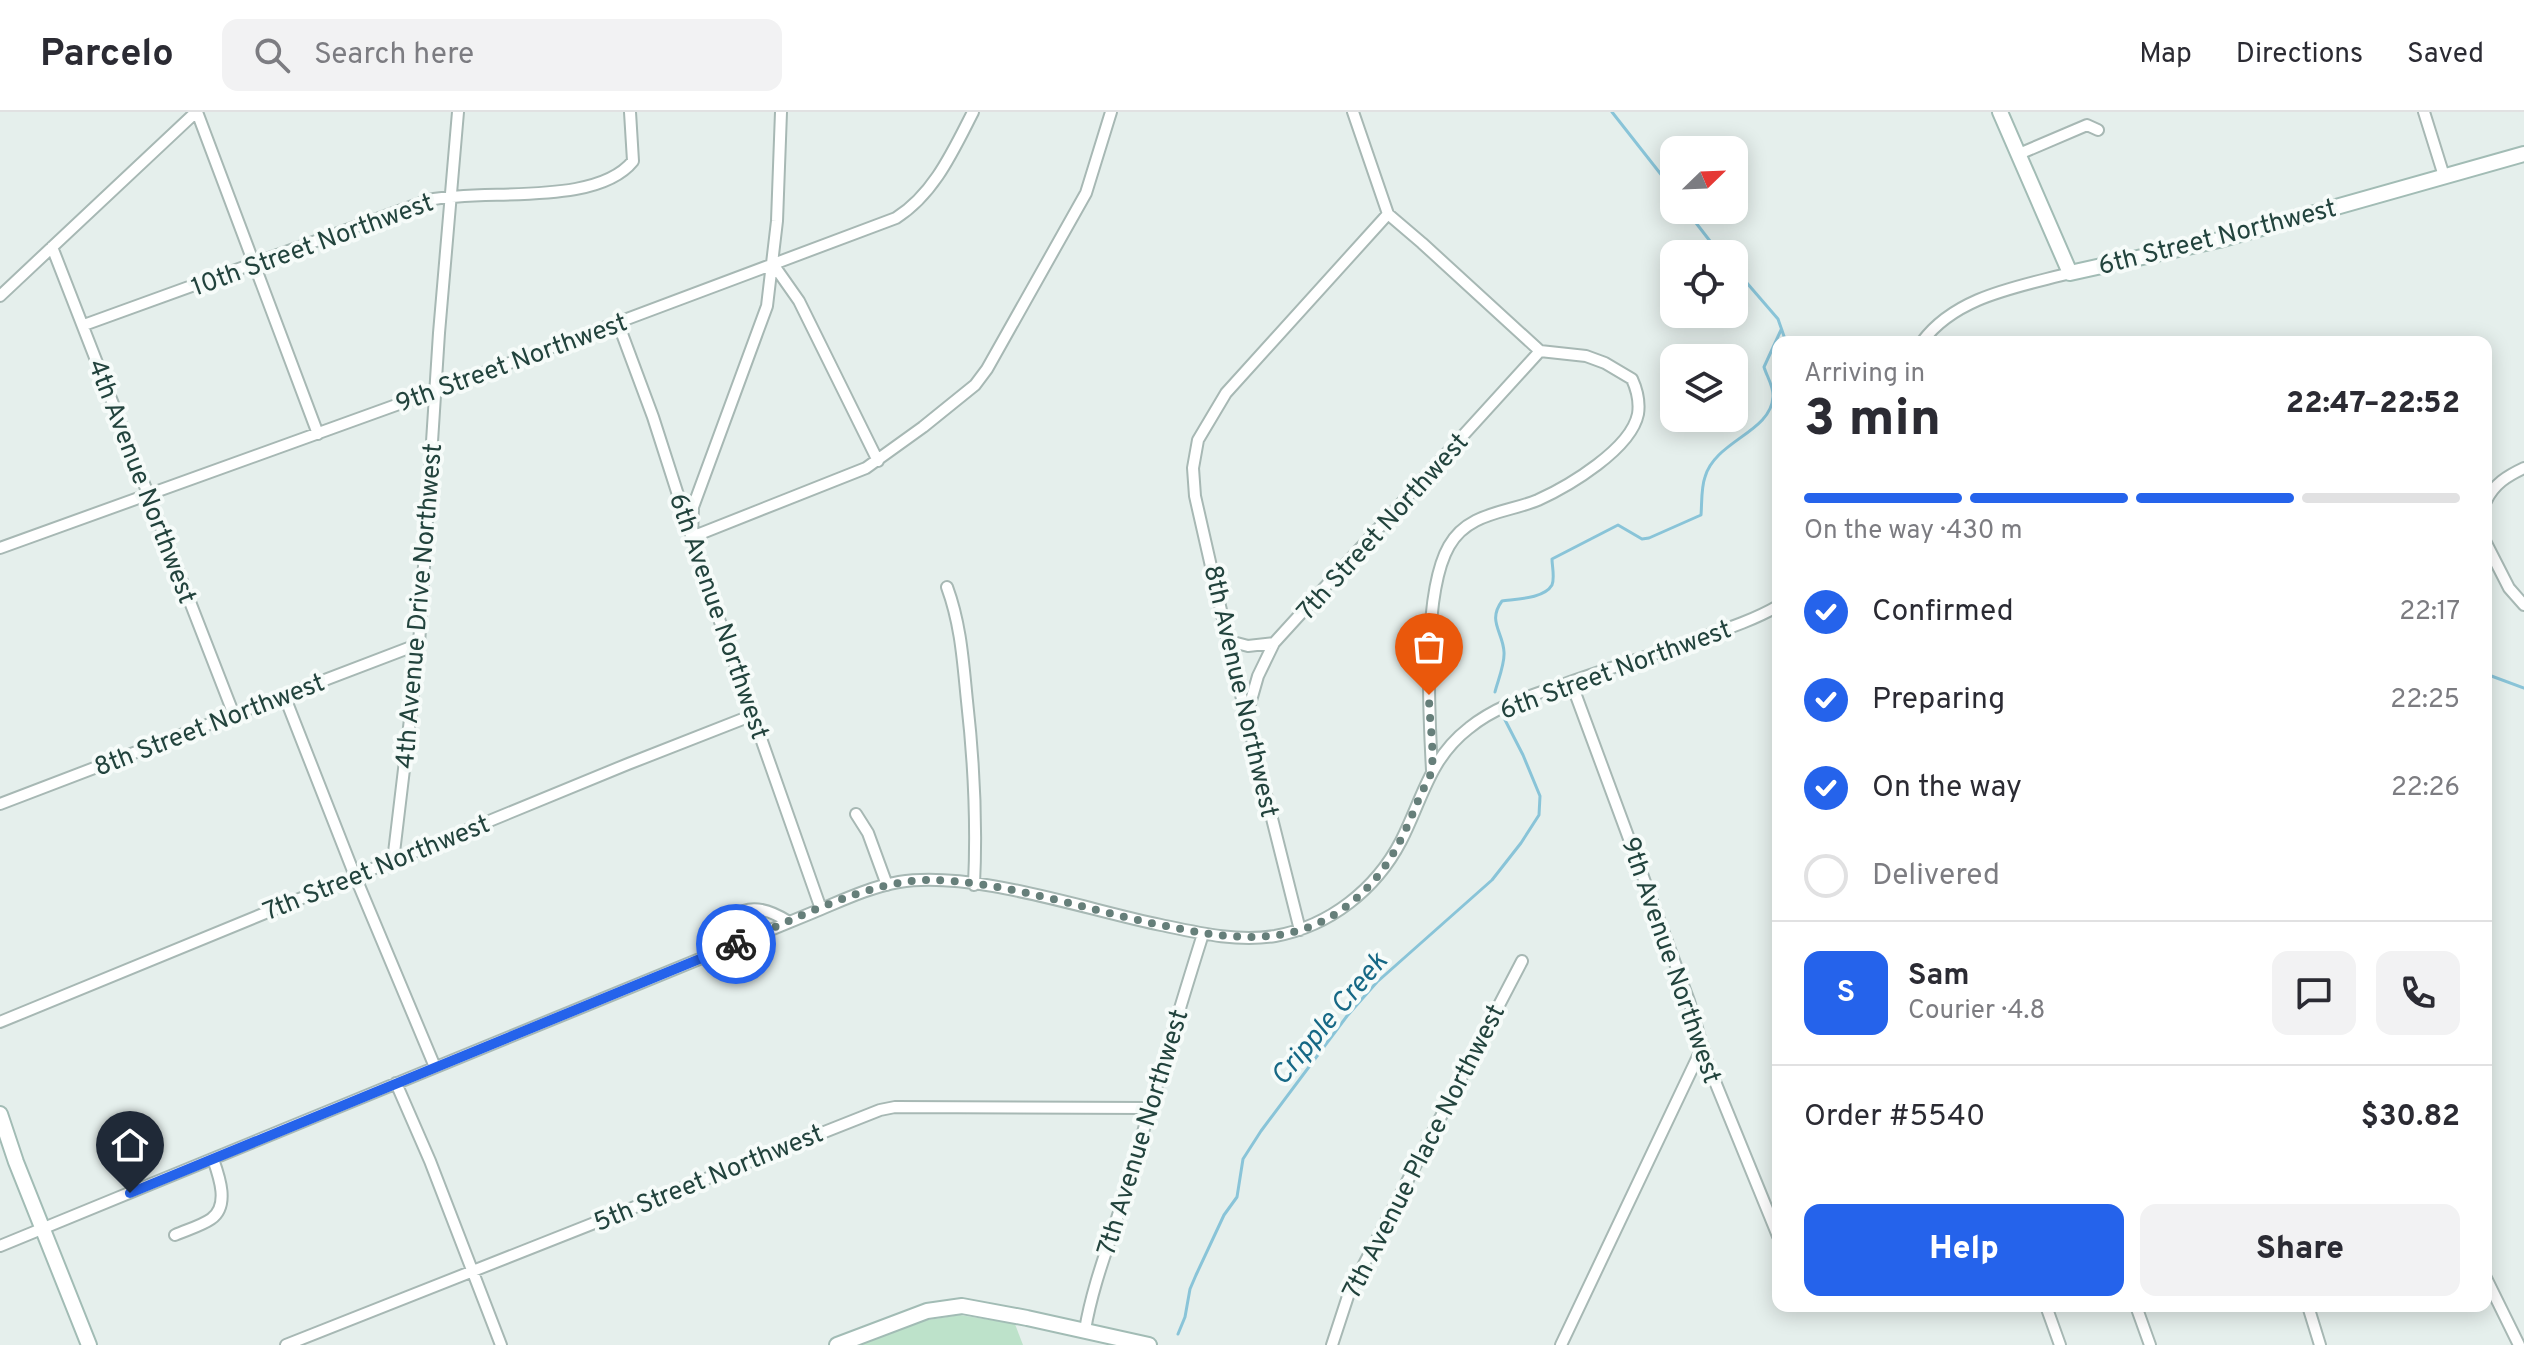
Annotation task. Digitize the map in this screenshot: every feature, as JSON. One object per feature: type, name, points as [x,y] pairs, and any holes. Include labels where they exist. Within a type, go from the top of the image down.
[{"type":"main road","points":[[2000,112],[2070,273]]},
{"type":"main road","name":"6th Street Northwest","points":[[2070,273],[2219,240],[2524,154]]},
{"type":"main road","points":[[0,1114],[89,1345]]},
{"type":"main road","points":[[837,1345],[927,1311],[956,1306],[976,1307],[1149,1345]]},
{"type":"street","points":[[0,296],[197,112],[318,434]]},
{"type":"street","name":"4th Avenue Drive Northwest","points":[[393,861],[419,644],[435,391],[458,112]]},
{"type":"street","name":"10th Street Northwest","points":[[84,325],[429,200],[451,195],[568,191],[615,177],[633,161],[630,112]]},
{"type":"street","points":[[781,112],[773,264],[767,306],[693,507],[692,537],[878,461],[975,385],[1086,193],[1111,112]]},
{"type":"street","name":"9th Street Northwest","points":[[0,548],[435,391],[882,223],[907,211],[921,199],[973,112]]},
{"type":"street","points":[[1353,112],[1388,214],[1540,351],[1586,356],[1632,379],[1637,391],[1638,416],[1625,439],[1589,469],[1555,491],[1474,521],[1460,530],[1443,558],[1432,621],[1429,717],[1432,770]]},
{"type":"street","points":[[2424,112],[2444,176]]},
{"type":"street","points":[[2019,154],[2087,125],[2098,130]]},
{"type":"street","name":"8th Avenue Northwest","points":[[1300,930],[1195,496],[1195,451],[1209,419],[1234,383],[1388,214]]},
{"type":"street","name":"4th Avenue Northwest","points":[[52,247],[234,715]]},
{"type":"street","points":[[773,264],[799,301],[878,461]]},
{"type":"street","name":"6th Street Northwest","points":[[1927,336],[1937,325],[1974,302],[2070,273]]},
{"type":"street","name":"6th Avenue Northwest","points":[[618,323],[821,909]]},
{"type":"street","name":"7th Street Northwest","points":[[1248,713],[1258,676],[1274,643],[1540,351]]},
{"type":"street","points":[[2492,489],[2524,468]]},
{"type":"street","points":[[2492,555],[2509,588],[2524,605]]},
{"type":"street","points":[[947,587],[960,632],[975,769],[974,885]]},
{"type":"street","name":"6th Street Northwest","points":[[0,1246],[720,950],[887,885],[933,880],[974,885],[1203,934],[1252,938],[1300,930],[1345,907],[1377,877],[1402,840],[1432,770],[1455,740],[1480,720],[1515,701],[1739,625],[1772,609]]},
{"type":"street","points":[[1229,641],[1248,646],[1274,643]]},
{"type":"street","name":"8th Street Northwest","points":[[0,804],[419,644]]},
{"type":"street","name":"9th Avenue Northwest","points":[[1571,682],[1689,1001],[1702,1048],[1772,1222]]},
{"type":"street","points":[[284,695],[435,1067]]},
{"type":"street","name":"7th Street Northwest","points":[[0,1022],[753,715]]},
{"type":"street","points":[[856,814],[868,833],[887,885]]},
{"type":"street","points":[[720,950],[723,932],[733,917],[749,909],[772,911],[789,922]]},
{"type":"street","name":"7th Avenue Northwest","points":[[1085,1330],[1096,1279],[1113,1234],[1203,934]]},
{"type":"street","name":"7th Avenue Place Northwest","points":[[1332,1345],[1349,1293],[1522,961]]},
{"type":"street","points":[[1561,1345],[1702,1048]]},
{"type":"street","points":[[396,1083],[426,1149],[501,1345]]},
{"type":"street","name":"5th Street Northwest","points":[[286,1345],[880,1110],[925,1107],[1149,1108]]},
{"type":"street","points":[[175,1235],[213,1218],[221,1203],[220,1178],[213,1159]]},
{"type":"street","points":[[2492,1290],[2519,1345]]},
{"type":"street","points":[[2048,1312],[2060,1345]]},
{"type":"street","points":[[2138,1312],[2150,1345]]},
{"type":"street","points":[[2310,1312],[2320,1345]]},
{"type":"green space","points":[[960,1315],[1015,1324],[1023,1345],[856,1345],[909,1323]]},
{"type":"waterway","name":"Cripple Creek","points":[[1612,112],[1660,173]]},
{"type":"waterway","name":"Cripple Creek","points":[[1697,224],[1709,240]]},
{"type":"waterway","name":"Cripple Creek","points":[[1748,284],[1778,319],[1784,336]]},
{"type":"waterway","name":"Cripple Creek","points":[[1778,336],[1781,330]]},
{"type":"waterway","name":"Cripple Creek","points":[[1772,350],[1764,367],[1772,390]]},
{"type":"waterway","name":"Cripple Creek","points":[[1495,692],[1504,657],[1496,621],[1502,601],[1529,598],[1548,590],[1553,582],[1552,559],[1618,525],[1642,539],[1701,515],[1703,486],[1711,465],[1763,419],[1772,401]]},
{"type":"waterway","points":[[2492,676],[2524,688]]},
{"type":"waterway","name":"Cripple Creek","points":[[1178,1334],[1196,1275],[1224,1215],[1237,1197],[1243,1159],[1261,1131],[1347,1016],[1377,982],[1492,880],[1539,815],[1540,796],[1503,716]]},
{"type":"way so far","points":[[736,944],[871,889],[915,880],[951,881],[1007,890],[1228,938],[1261,937],[1300,930],[1345,907],[1362,893],[1391,859],[1402,840],[1432,770],[1429,695]]},
{"type":"route","points":[[130,1193],[736,944]]}]
